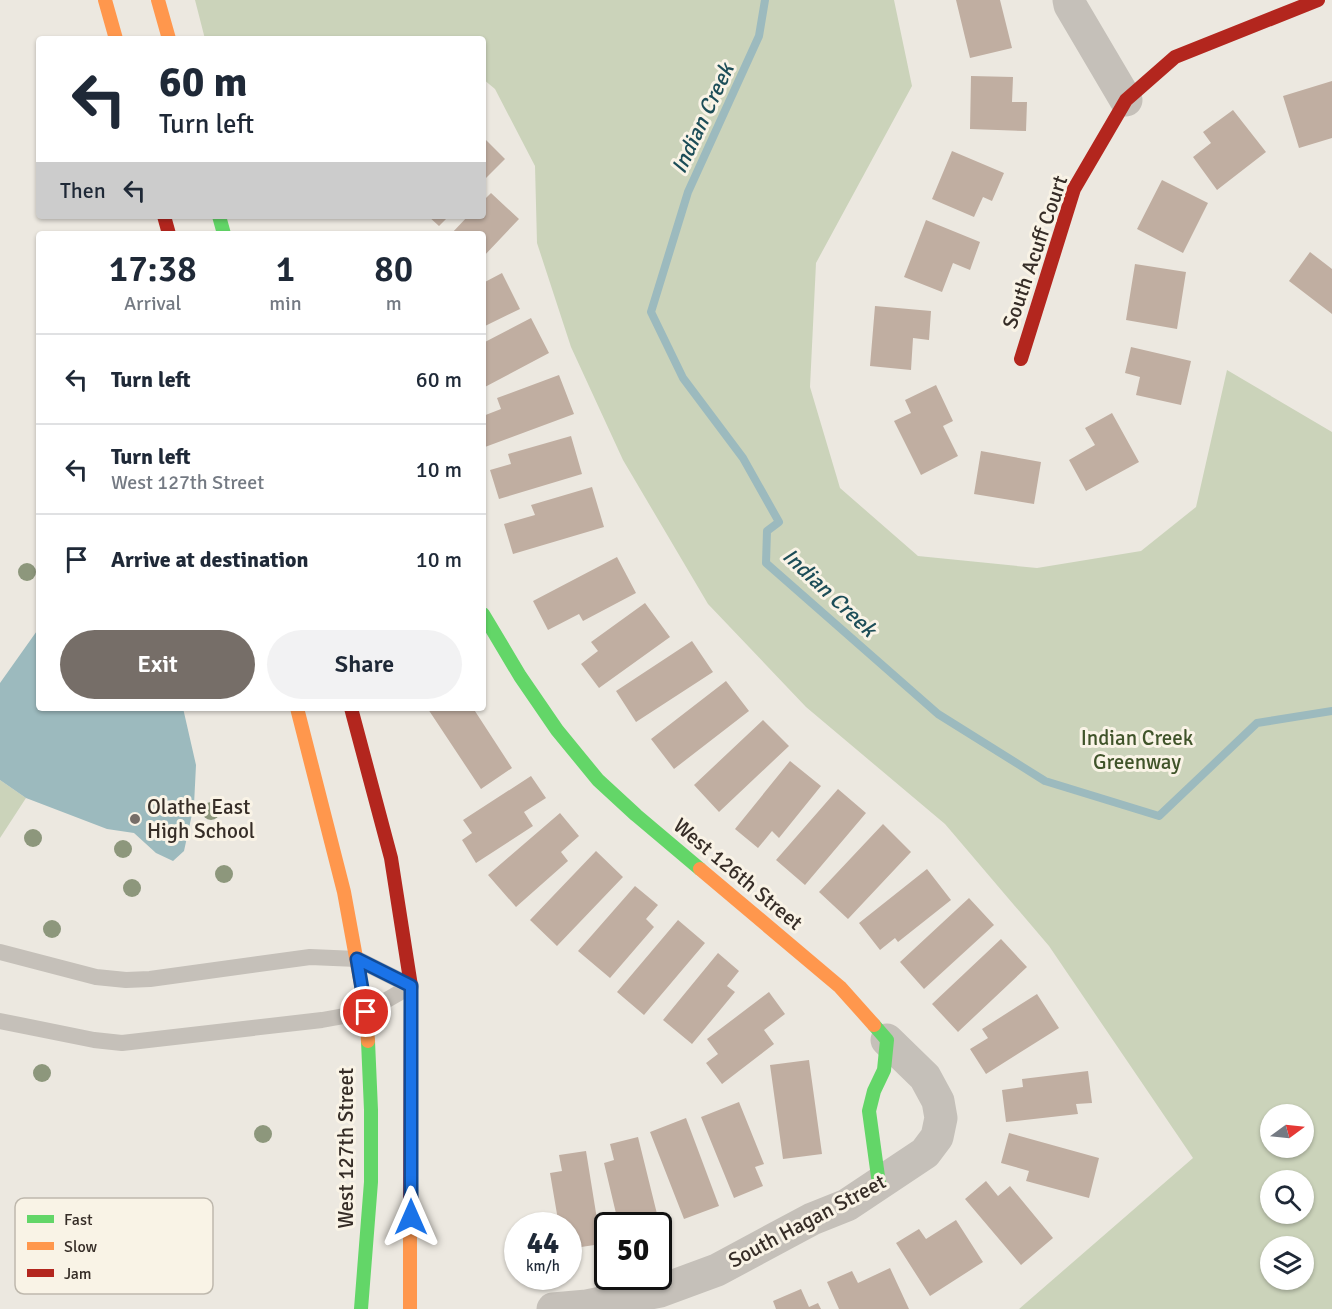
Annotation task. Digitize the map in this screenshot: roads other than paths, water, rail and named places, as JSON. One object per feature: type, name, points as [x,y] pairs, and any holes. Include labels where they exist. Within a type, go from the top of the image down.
[{"type":"main road","points":[[105,0],[115,36]]},
{"type":"main road","points":[[158,0],[168,36]]},
{"type":"main road","name":"South Acuff Court","points":[[1021,359],[1074,189],[1126,100],[1175,57],[1318,0]]},
{"type":"main road","name":"West 126th Street","points":[[486,621],[550,721],[598,780],[636,815],[840,987],[887,1040]]},
{"type":"main road","name":"West 127th Street","points":[[298,711],[344,892],[366,1012],[371,1110],[371,1182],[361,1309]]},
{"type":"main road","points":[[352,711],[391,858],[411,986],[410,1309]]},
{"type":"main road","points":[[879,1184],[870,1111],[874,1091],[884,1070],[887,1040]]},
{"type":"street","points":[[1069,0],[1126,100]]},
{"type":"street","name":"South Hagan Street","points":[[553,1309],[587,1306],[660,1291],[717,1270],[812,1219],[847,1204],[925,1153],[936,1137],[941,1118],[938,1101],[925,1077],[887,1040]]},
{"type":"lane","points":[[0,952],[96,977],[126,980],[150,979],[310,957],[357,959],[411,986]]},
{"type":"lane","points":[[0,1021],[94,1040],[122,1043],[322,1020],[366,1012],[411,986]]},
{"type":"water","points":[[36,632],[36,711],[184,711],[196,765],[194,805],[184,851],[173,861],[156,853],[134,833],[107,829],[26,798],[0,780],[0,683]]},
{"type":"waterway","name":"Indian Creek","points":[[765,0],[759,36],[688,192],[651,312],[683,378],[743,458],[779,522],[767,531],[766,563],[938,714],[1045,781],[1159,816],[1257,723],[1332,711]]},
{"type":"place","name":"Olathe East High School","points":[[135,819]]},
{"type":"park label","name":"Indian Creek Greenway","points":[[1137,750]]}]
